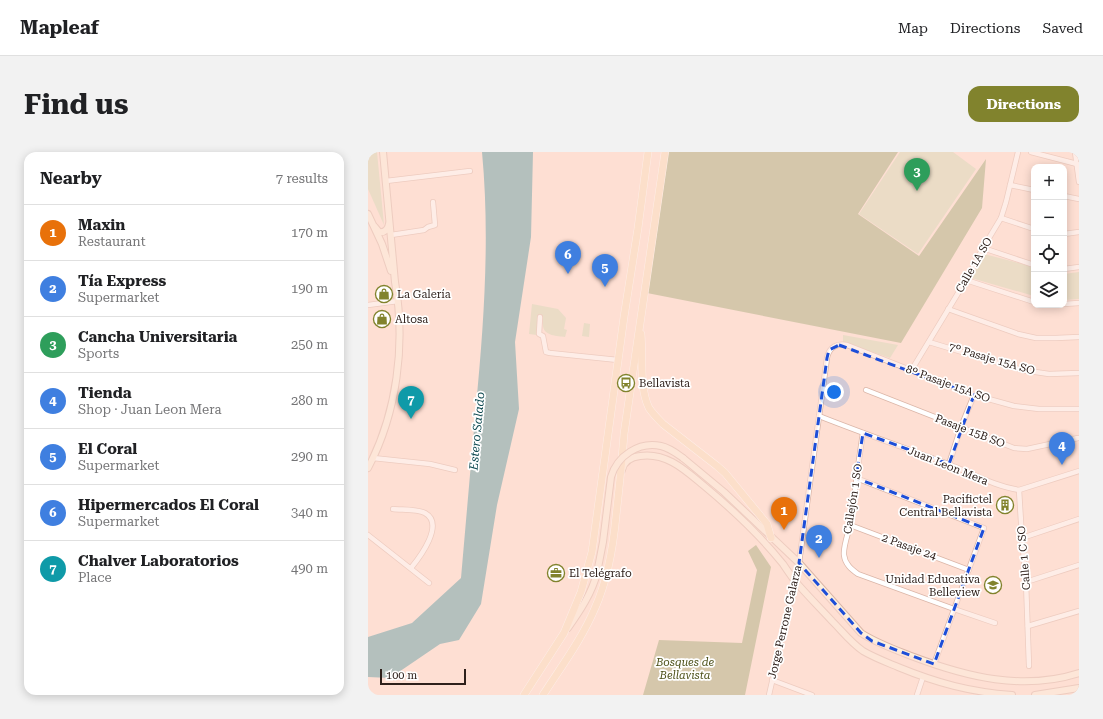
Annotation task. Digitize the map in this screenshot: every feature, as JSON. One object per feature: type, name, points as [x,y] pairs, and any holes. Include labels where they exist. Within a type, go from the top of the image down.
[{"type":"main road","points":[[368,468],[383,435],[390,410],[400,348],[398,301],[383,152]]},
{"type":"main road","points":[[564,633],[581,592],[592,552],[648,152]]},
{"type":"main road","points":[[621,477],[624,434],[665,152]]},
{"type":"main road","points":[[368,214],[395,282]]},
{"type":"main road","points":[[374,226],[379,232],[384,232],[387,230],[389,215]]},
{"type":"main road","points":[[640,316],[643,378],[646,399],[651,412],[663,424],[725,473],[766,524],[771,538]]},
{"type":"main road","points":[[524,695],[580,611],[589,594],[597,573],[613,471],[619,461],[627,454],[635,449],[651,446],[661,446],[683,458],[724,492],[799,564],[861,633],[872,641],[934,664],[983,678],[1015,682],[1035,681],[1061,678],[1079,673]]},
{"type":"main road","points":[[543,695],[582,634],[600,597],[613,546],[622,468],[628,461],[635,457],[646,455],[658,456],[677,465],[714,494],[748,526],[782,563],[795,581],[852,643],[863,651],[883,661],[923,677],[953,686],[987,693],[1012,695]]},
{"type":"main road","points":[[1035,695],[1079,688]]},
{"type":"street","name":"Calle 1A SO","points":[[911,371],[966,280],[982,248],[1001,218],[1018,152]]},
{"type":"street","points":[[1032,152],[1076,164]]},
{"type":"street","points":[[1075,152],[1079,182]]},
{"type":"street","points":[[386,181],[470,171]]},
{"type":"street","points":[[1010,185],[1031,189]]},
{"type":"street","points":[[1067,197],[1079,199]]},
{"type":"street","points":[[391,235],[424,230],[435,224],[433,202]]},
{"type":"street","points":[[1001,218],[1031,227]]},
{"type":"street","points":[[1067,234],[1079,232]]},
{"type":"street","points":[[982,248],[1031,264]]},
{"type":"street","points":[[1067,268],[1079,267]]},
{"type":"street","points":[[966,280],[1031,301]]},
{"type":"street","points":[[368,305],[398,301]]},
{"type":"street","points":[[1067,304],[1079,303]]},
{"type":"street","points":[[948,309],[1018,334],[1036,338],[1079,337]]},
{"type":"street","points":[[540,317],[539,334],[543,336],[546,352],[618,360]]},
{"type":"street","name":"7º Pasaje 15A SO","points":[[929,342],[1022,370],[1049,374],[1079,373]]},
{"type":"street","name":"8º Pasaje 15A SO","points":[[827,358],[832,347],[843,344],[974,395],[1014,406],[1039,409],[1079,409]]},
{"type":"street","name":"Jorge Perrone Galarza","points":[[769,695],[799,564],[827,358]]},
{"type":"street","name":"Pasaje 15B SO","points":[[866,390],[1014,448],[1027,449],[1078,438]]},
{"type":"street","points":[[949,464],[961,427],[974,395]]},
{"type":"street","name":"Juan Leon Mera","points":[[819,416],[949,464],[999,486],[1019,490],[1079,471]]},
{"type":"street","name":"Callejón 1 SO","points":[[863,433],[850,525],[844,553],[848,565],[858,574],[954,609]]},
{"type":"street","points":[[373,458],[430,464],[455,470]]},
{"type":"street","points":[[856,478],[984,528],[934,664]]},
{"type":"street","name":"Calle 1 C SO","points":[[1019,490],[1026,582],[1029,666]]},
{"type":"street","points":[[393,509],[421,512],[430,517],[432,522],[429,540],[425,550],[411,568]]},
{"type":"street","points":[[1022,538],[1079,519]]},
{"type":"street","name":"2 Pasaje 24","points":[[850,525],[969,570]]},
{"type":"street","points":[[368,535],[429,583]]},
{"type":"street","points":[[1026,582],[1079,565]]},
{"type":"street","points":[[954,609],[995,623]]},
{"type":"street","points":[[1028,626],[1079,611]]},
{"type":"street","points":[[917,695],[923,677]]},
{"type":"street","points":[[772,680],[812,695]]},
{"type":"highlighted area","points":[[839,345],[974,395],[949,464],[863,433],[856,478],[984,528],[934,664],[872,641],[861,633],[799,563],[827,358],[829,350]]},
{"type":"green space","points":[[368,152],[377,152],[384,225],[368,189]]},
{"type":"green space","points":[[668,152],[898,152],[858,214],[919,256],[986,159],[982,208],[901,343],[647,293]]},
{"type":"green space","points":[[900,152],[953,152],[976,169],[918,254],[859,214]]},
{"type":"green space","points":[[984,254],[1031,266],[1031,295],[971,278]]},
{"type":"green space","points":[[1079,272],[1079,299],[1067,300],[1067,274]]},
{"type":"green space","points":[[532,304],[558,309],[566,318],[564,329],[567,330],[565,337],[552,335],[546,332],[543,325],[543,316],[539,316],[537,335],[529,334]]},
{"type":"green space","points":[[584,323],[590,324],[589,337],[582,336]]},
{"type":"green space","points":[[843,335],[898,345],[890,358],[843,342]]},
{"type":"green space","name":"Bosques de Bellavista","points":[[756,545],[771,567],[745,695],[643,695],[659,640],[742,643],[757,570],[748,551]]},
{"type":"water","name":"Estero Salado","points":[[482,152],[533,152],[531,237],[515,342],[519,409],[497,505],[481,604],[459,640],[440,644],[390,678],[368,677],[368,637],[412,623],[461,578],[484,311],[486,216]]},
{"type":"place","name":"Cancha Universitaria","points":[[917,191]]},
{"type":"place","name":"Hipermercados El Coral","points":[[568,274]]},
{"type":"place","name":"El Coral","points":[[605,287]]},
{"type":"place","name":"La Galería","points":[[384,294]]},
{"type":"place","name":"Altosa","points":[[382,319]]},
{"type":"place","name":"Bellavista","points":[[626,383]]},
{"type":"place","name":"Chalver Laboratorios","points":[[411,419]]},
{"type":"place","name":"Tienda","points":[[1062,465]]},
{"type":"place","name":"Pacifictel Central Bellavista","points":[[1005,505]]},
{"type":"place","name":"Maxin","points":[[784,530]]},
{"type":"place","name":"Tía Express","points":[[819,558]]},
{"type":"place","name":"El Telégrafo","points":[[556,573]]},
{"type":"place","name":"Unidad Educativa Belleview","points":[[993,585]]}]
